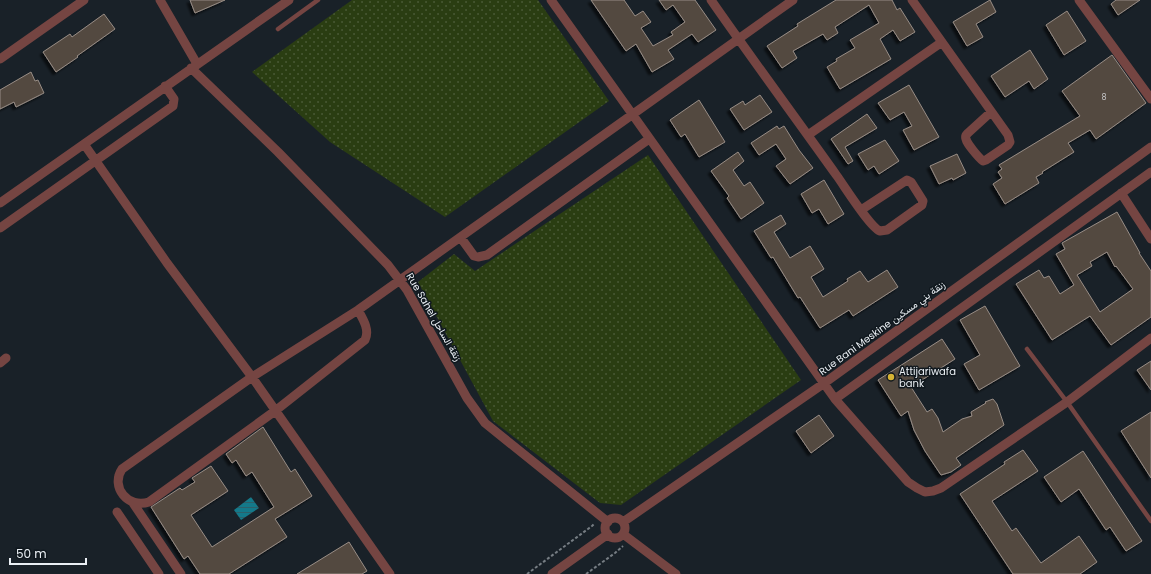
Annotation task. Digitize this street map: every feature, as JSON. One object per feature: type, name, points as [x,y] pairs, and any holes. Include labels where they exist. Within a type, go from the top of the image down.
[{"type":"street","points":[[0,59],[84,0]]},
{"type":"street","name":"Rue Sahel زنقة الساحل","points":[[160,0],[194,66],[388,265],[400,280],[467,398],[485,423],[608,522]]},
{"type":"street","points":[[0,203],[289,0]]},
{"type":"street","points":[[551,0],[823,384],[900,473],[917,488],[925,492],[941,488],[1067,402],[1151,338]]},
{"type":"street","points":[[711,0],[738,39],[861,210],[875,228],[880,231],[887,230],[922,205],[923,201],[911,182],[907,180],[861,210]]},
{"type":"street","points":[[181,574],[133,503],[126,498],[118,483],[119,474],[122,468],[252,378],[358,310],[793,0]]},
{"type":"street","points":[[912,0],[1008,135],[1010,142],[1008,145],[983,161],[967,141],[966,137],[968,133],[991,112]]},
{"type":"street","points":[[1079,0],[1151,99]]},
{"type":"street","points":[[808,135],[942,42]]},
{"type":"street","points":[[0,228],[173,106],[174,99],[165,86]]},
{"type":"street","points":[[461,238],[474,256],[478,257],[487,255],[649,139]]},
{"type":"street","points":[[84,144],[167,263],[252,378],[390,574]]},
{"type":"street","name":"Rue Bani Meskine زنقة بني مسكين","points":[[623,522],[823,384],[1151,147]]},
{"type":"street","points":[[835,399],[1151,172]]},
{"type":"street","points":[[1120,193],[1151,239]]},
{"type":"street","points":[[133,503],[138,504],[149,502],[275,411],[365,340],[368,334],[358,310]]},
{"type":"street","points":[[117,512],[159,574]]},
{"type":"street","points":[[626,537],[623,522],[615,518],[608,522],[606,527],[608,534],[614,537],[626,537],[676,574]]},
{"type":"street","points":[[552,574],[608,534]]},
{"type":"lane","points":[[278,29],[318,0]]},
{"type":"lane","points":[[1028,349],[1151,521]]},
{"type":"path","points":[[527,574],[592,526],[599,516]]},
{"type":"path","points":[[586,574],[615,553],[626,537]]},
{"type":"green space","points":[[352,0],[538,0],[609,101],[445,217],[330,142],[252,72]]},
{"type":"green space","points":[[648,155],[801,380],[621,505],[600,503],[493,421],[418,282],[454,254],[475,271]]},
{"type":"water","points":[[251,497],[259,508],[241,520],[234,510]]},
{"type":"building","points":[[190,0],[225,0],[195,13]]},
{"type":"building","points":[[591,0],[624,0],[635,16],[643,11],[651,22],[641,28],[653,46],[673,35],[671,32],[685,22],[673,5],[666,10],[659,0],[695,0],[716,30],[698,42],[692,34],[668,50],[674,59],[652,72],[636,44],[626,51]]},
{"type":"building","points":[[836,0],[892,0],[897,10],[900,8],[915,32],[900,41],[893,30],[880,39],[891,59],[840,89],[827,67],[837,61],[836,59],[855,48],[850,40],[879,23],[869,5],[835,27],[838,33],[827,40],[823,34],[793,51],[797,58],[782,68],[767,46],[798,26],[797,24]]},
{"type":"building","points":[[990,0],[996,12],[976,24],[983,37],[967,46],[953,22]]},
{"type":"building","points":[[1116,0],[1140,0],[1118,15],[1111,4]]},
{"type":"building","points":[[1067,11],[1086,41],[1064,55],[1046,25]]},
{"type":"building","points":[[104,14],[115,29],[56,72],[43,52],[70,34],[72,37]]},
{"type":"building","points":[[1030,50],[1048,79],[1034,89],[1029,81],[1005,97],[991,76]]},
{"type":"building","points":[[1112,55],[1146,103],[1096,139],[1090,130],[1068,143],[1074,152],[1036,177],[1039,183],[1005,204],[993,184],[1002,178],[998,172],[1002,169],[999,165],[1080,116],[1062,91]]},
{"type":"building","points":[[31,72],[35,81],[38,80],[44,93],[16,107],[14,102],[0,109],[0,90]]},
{"type":"building","points":[[909,85],[939,137],[914,150],[903,130],[912,126],[904,112],[890,120],[878,103]]},
{"type":"building","points":[[760,95],[772,112],[744,130],[730,109],[743,101],[745,105]]},
{"type":"building","points":[[699,100],[725,142],[699,157],[685,134],[681,137],[670,120]]},
{"type":"building","points":[[867,114],[877,128],[845,147],[853,161],[848,164],[831,139]]},
{"type":"building","points":[[777,126],[779,129],[784,126],[799,150],[813,168],[790,184],[776,166],[786,159],[776,144],[759,155],[751,143]]},
{"type":"building","points":[[885,140],[899,161],[879,174],[874,166],[868,170],[858,154]]},
{"type":"building","points":[[738,152],[744,161],[733,170],[744,186],[750,182],[764,203],[741,219],[727,198],[729,196],[711,171]]},
{"type":"building","points":[[957,154],[966,173],[953,180],[952,178],[939,184],[930,166]]},
{"type":"building","points":[[824,180],[844,214],[828,224],[819,209],[812,213],[801,194]]},
{"type":"building","points":[[1117,212],[1139,253],[1151,271],[1151,317],[1111,345],[1090,316],[1052,340],[1016,284],[1039,270],[1044,278],[1049,276],[1060,294],[1074,285],[1056,254],[1065,249],[1062,243]],"holes":[[[1107,252],[1115,267],[1116,266],[1133,289],[1100,312],[1077,275],[1092,266],[1090,262]]]},
{"type":"building","points":[[781,215],[786,224],[774,232],[790,258],[810,246],[824,269],[811,277],[823,297],[848,281],[847,279],[860,271],[868,282],[887,270],[898,287],[853,316],[849,310],[820,328],[800,297],[798,298],[773,257],[771,258],[754,231]]},
{"type":"building","points":[[985,306],[1020,366],[979,390],[964,364],[980,355],[960,320]]},
{"type":"building","points":[[942,339],[955,359],[911,387],[927,412],[932,409],[938,418],[943,432],[962,419],[972,416],[971,412],[986,403],[985,402],[993,399],[997,404],[1004,425],[956,458],[961,465],[951,472],[941,475],[925,451],[914,430],[908,411],[901,416],[878,380]]},
{"type":"building","points":[[1151,361],[1151,390],[1137,370]]},
{"type":"building","points":[[1151,412],[1151,478],[1121,431]]},
{"type":"building","points":[[819,415],[834,436],[811,453],[796,431]]},
{"type":"building","points":[[263,427],[291,472],[295,469],[312,496],[275,519],[287,537],[229,574],[200,574],[188,556],[184,559],[151,507],[180,488],[182,490],[195,482],[192,478],[211,466],[228,491],[191,515],[212,547],[274,507],[252,472],[246,476],[236,460],[232,463],[226,454]]},
{"type":"building","points":[[1023,450],[1038,471],[992,501],[1012,531],[1016,528],[1041,563],[1079,536],[1097,562],[1080,574],[1013,574],[960,494]]},
{"type":"building","points":[[1083,451],[1142,541],[1126,551],[1110,527],[1106,530],[1079,489],[1061,502],[1044,477]]},
{"type":"building","points":[[349,542],[367,571],[362,574],[297,574]]},
{"type":"place","name":"Attijariwafa bank","points":[[891,377]]}]
